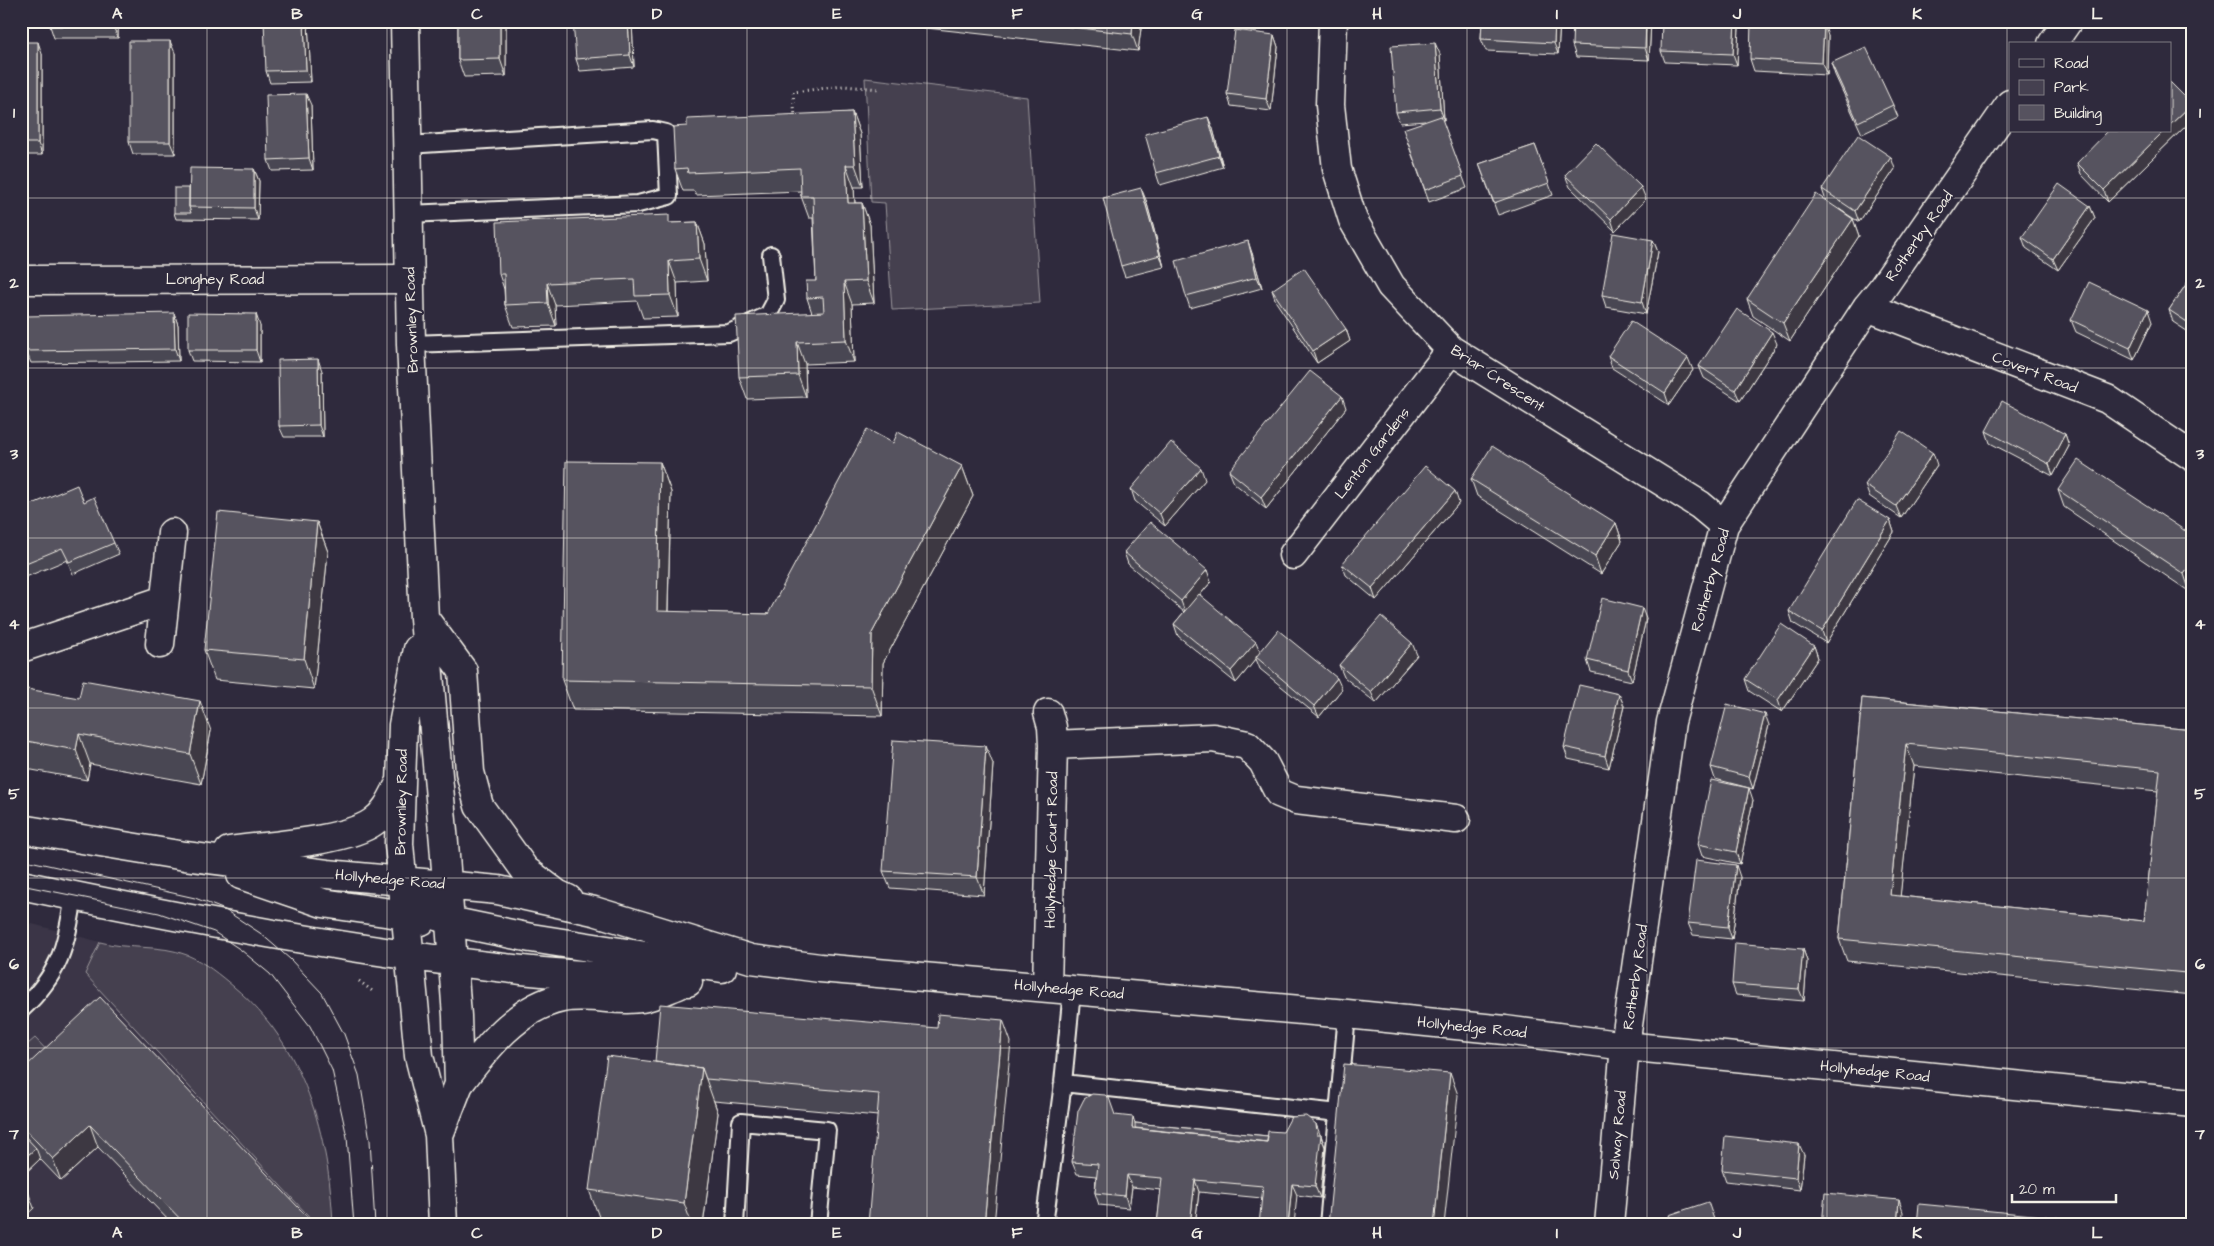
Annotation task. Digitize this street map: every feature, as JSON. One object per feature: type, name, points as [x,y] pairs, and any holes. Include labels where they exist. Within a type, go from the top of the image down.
[{"type":"street","name":"Brownley Road","points":[[405,21],[411,344],[424,618],[449,921],[459,1084],[439,1135]]},
{"type":"street","name":"Briar Crescent","points":[[1333,21],[1330,105],[1337,168],[1353,220],[1391,286],[1451,350],[1700,505],[1724,526]]},
{"type":"street","points":[[2053,42],[2068,21]]},
{"type":"street","name":"Rotherby Road","points":[[1625,1046],[1671,722],[1724,526],[1867,307],[1881,290],[2009,105]]},
{"type":"street","name":"Longhey Road","points":[[21,280],[410,279]]},
{"type":"street","name":"Covert Road","points":[[1867,307],[2107,399],[2193,456]]},
{"type":"street","name":"Lenton Gardens","points":[[1293,555],[1451,350]]},
{"type":"street","points":[[160,644],[172,533]]},
{"type":"street","points":[[21,648],[164,600]]},
{"type":"street","name":"Brownley Road","points":[[424,618],[403,725],[399,844],[419,1056],[439,1135],[443,1225]]},
{"type":"street","points":[[424,618],[463,671],[470,772],[479,806],[525,870],[557,894],[594,911]]},
{"type":"street","name":"Hollyhedge Court Road","points":[[1048,713],[1052,726],[1053,744],[1060,988]]},
{"type":"street","points":[[1053,744],[1213,738],[1247,744],[1263,762],[1279,793],[1296,800],[1456,819]]},
{"type":"street","points":[[185,856],[318,840],[358,830],[372,823],[387,809],[401,782]]},
{"type":"street","name":"Hollyhedge Road","points":[[21,828],[185,856],[327,874],[498,890],[594,911],[751,960],[820,968],[1347,1014],[1505,1030],[1625,1046],[2193,1103]]},
{"type":"street","points":[[185,856],[323,903],[405,916],[425,922],[442,938],[452,961]]},
{"type":"street","points":[[401,880],[430,913],[449,921],[531,938],[722,968]]},
{"type":"street","name":"Hollyhedge Road","points":[[21,885],[260,933],[409,956],[524,970],[688,982],[722,968],[751,960]]},
{"type":"street","points":[[459,1084],[486,1048],[517,1020],[541,1006],[561,998],[642,998],[688,982]]},
{"type":"street","name":"Solway Road","points":[[1609,1225],[1625,1046]]},
{"type":"lane","points":[[407,145],[653,130],[666,133],[669,171],[669,196],[638,204],[408,214]]},
{"type":"lane","points":[[411,344],[729,332],[768,315],[776,300],[771,255]]},
{"type":"lane","points":[[21,1010],[40,993],[58,962],[68,931],[74,896]]},
{"type":"lane","points":[[1044,1225],[1063,1083],[1060,988]]},
{"type":"lane","points":[[1328,1225],[1347,1014]]},
{"type":"lane","points":[[1063,1083],[1339,1113]]},
{"type":"lane","points":[[735,1225],[741,1122],[827,1130],[818,1225]]},
{"type":"path","points":[[795,122],[793,92],[843,86],[880,89]]},
{"type":"path","points":[[354,978],[375,992]]},
{"type":"shaded area","points":[[21,921],[104,943],[185,954],[220,975],[247,998],[273,1026],[292,1056],[317,1113],[331,1184],[333,1225],[21,1225]]},
{"type":"green space","points":[[865,78],[1027,97],[1040,303],[892,310],[885,203],[871,202]]},
{"type":"green space","points":[[100,942],[122,946],[166,949],[187,955],[200,961],[217,973],[258,1010],[279,1036],[309,1094],[326,1158],[331,1191],[333,1225],[317,1225],[85,974]]},
{"type":"green space","points":[[35,1038],[54,1058],[21,1087],[21,1050]]},
{"type":"building","points":[[50,21],[114,21],[113,26],[50,26]]},
{"type":"building","points":[[264,21],[304,21],[306,70],[266,71]]},
{"type":"building","points":[[458,21],[500,21],[500,59],[458,60]]},
{"type":"building","points":[[573,21],[628,21],[630,55],[576,59]]},
{"type":"building","points":[[1019,21],[1133,21],[1132,34]]},
{"type":"building","points":[[1482,21],[1555,21],[1554,43],[1481,39]]},
{"type":"building","points":[[1573,21],[1646,21],[1645,48],[1572,45]]},
{"type":"building","points":[[1662,21],[1735,21],[1733,54],[1661,51]]},
{"type":"building","points":[[1751,21],[1824,24],[1822,63],[1750,59]]},
{"type":"building","points":[[1235,30],[1274,35],[1266,99],[1227,94]]},
{"type":"building","points":[[129,41],[170,41],[170,142],[129,142]]},
{"type":"building","points":[[21,42],[38,42],[38,143],[21,143]]},
{"type":"building","points":[[1435,43],[1440,108],[1396,112],[1391,46]]},
{"type":"building","points":[[1866,47],[1893,105],[1858,122],[1831,63]]},
{"type":"building","points":[[2172,84],[2192,104],[2172,123]]},
{"type":"building","points":[[306,94],[309,158],[268,160],[266,95]]},
{"type":"building","points":[[852,112],[855,165],[846,165],[848,203],[862,203],[866,281],[844,282],[846,340],[797,342],[798,375],[739,377],[736,316],[824,312],[823,297],[807,298],[806,281],[816,281],[813,196],[801,196],[800,168],[688,173],[687,168],[675,169],[673,127],[687,126],[687,119]]},
{"type":"building","points":[[1441,116],[1463,176],[1425,190],[1403,129]]},
{"type":"building","points":[[1208,117],[1219,156],[1156,173],[1145,134]]},
{"type":"building","points":[[2107,132],[2163,132],[2104,190],[2077,163]]},
{"type":"building","points":[[1858,135],[1891,157],[1855,211],[1822,189]]},
{"type":"building","points":[[1596,143],[1641,187],[1611,219],[1565,175]]},
{"type":"building","points":[[1535,145],[1549,183],[1494,203],[1479,164]]},
{"type":"building","points":[[190,168],[254,169],[254,208],[189,207]]},
{"type":"building","points":[[2059,184],[2090,206],[2053,259],[2022,237]]},
{"type":"building","points":[[174,188],[189,188],[189,207],[191,213],[174,213]]},
{"type":"building","points":[[1141,188],[1160,255],[1121,266],[1103,198]]},
{"type":"building","points":[[1816,194],[1853,219],[1783,323],[1747,299]]},
{"type":"building","points":[[669,215],[669,223],[697,222],[699,259],[669,261],[670,295],[635,296],[634,279],[547,283],[548,303],[505,305],[504,274],[499,274],[497,222]]},
{"type":"building","points":[[1613,233],[1653,240],[1642,302],[1602,295]]},
{"type":"building","points":[[1248,241],[1257,277],[1186,296],[1176,261]]},
{"type":"building","points":[[1304,268],[1346,329],[1313,351],[1272,290]]},
{"type":"building","points":[[2193,274],[2193,326],[2169,310]]},
{"type":"building","points":[[2089,282],[2148,310],[2130,348],[2071,320]]},
{"type":"building","points":[[1737,309],[1772,332],[1735,390],[1699,366]]},
{"type":"building","points":[[174,313],[175,349],[26,351],[26,316]]},
{"type":"building","points":[[188,313],[256,314],[256,350],[188,350]]},
{"type":"building","points":[[1631,321],[1688,358],[1665,393],[1608,356]]},
{"type":"building","points":[[318,359],[319,425],[279,426],[278,360]]},
{"type":"building","points":[[1310,371],[1342,396],[1261,497],[1229,471]]},
{"type":"building","points":[[2002,401],[2065,434],[2049,464],[1986,431]]},
{"type":"building","points":[[867,429],[893,443],[898,432],[962,466],[872,633],[871,686],[562,680],[566,461],[660,462],[657,611],[768,614]]},
{"type":"building","points":[[1901,431],[1933,453],[1896,506],[1865,485]]},
{"type":"building","points":[[1171,442],[1201,468],[1160,514],[1131,489]]},
{"type":"building","points":[[1492,446],[1616,523],[1595,556],[1471,479]]},
{"type":"building","points":[[2078,460],[2193,536],[2193,562],[2184,574],[2058,490]]},
{"type":"building","points":[[1425,466],[1455,491],[1372,588],[1342,564]]},
{"type":"building","points":[[77,485],[84,502],[94,497],[114,543],[69,562],[62,548],[21,565],[21,509]]},
{"type":"building","points":[[1857,500],[1890,520],[1822,631],[1789,611]]},
{"type":"building","points":[[218,512],[317,522],[304,659],[204,650]]},
{"type":"building","points":[[1150,522],[1207,570],[1181,601],[1124,552]]},
{"type":"building","points":[[1199,594],[1256,642],[1231,671],[1174,624]]},
{"type":"building","points":[[1602,598],[1642,608],[1628,670],[1587,660]]},
{"type":"building","points":[[1381,616],[1412,643],[1371,692],[1339,665]]},
{"type":"building","points":[[1781,624],[1814,646],[1778,700],[1745,679]]},
{"type":"building","points":[[1278,630],[1337,678],[1314,706],[1256,657]]},
{"type":"building","points":[[83,680],[200,701],[190,754],[79,734],[76,750],[21,740],[21,688],[79,698]]},
{"type":"building","points":[[1579,685],[1619,694],[1605,756],[1564,747]]},
{"type":"building","points":[[1862,698],[2193,730],[2193,901],[2186,973],[1839,939]],"holes":[[[1906,744],[2160,770],[2144,921],[1890,895]]]},
{"type":"building","points":[[1727,704],[1765,714],[1749,777],[1711,767]]},
{"type":"building","points":[[893,740],[986,746],[977,877],[883,871]]},
{"type":"building","points":[[1711,780],[1749,788],[1736,852],[1698,844]]},
{"type":"building","points":[[1696,860],[1736,865],[1728,927],[1688,923]]},
{"type":"building","points":[[1735,943],[1803,949],[1799,989],[1732,984]]},
{"type":"building","points":[[100,997],[315,1225],[186,1225],[90,1125],[53,1159],[21,1125],[21,1071]]},
{"type":"building","points":[[660,1004],[937,1028],[938,1014],[1003,1020],[984,1225],[868,1225],[879,1094],[706,1079],[702,1068],[655,1062]]},
{"type":"building","points":[[607,1056],[702,1068],[684,1203],[589,1190]]},
{"type":"building","points":[[1344,1064],[1450,1073],[1434,1225],[1328,1225]]},
{"type":"building","points":[[1092,1094],[1105,1095],[1109,1098],[1115,1115],[1133,1117],[1132,1128],[1267,1142],[1268,1131],[1283,1132],[1291,1117],[1306,1116],[1316,1124],[1317,1135],[1321,1135],[1315,1186],[1292,1184],[1288,1225],[1259,1225],[1263,1186],[1195,1180],[1190,1225],[1157,1225],[1162,1178],[1127,1175],[1125,1196],[1095,1193],[1098,1164],[1072,1162],[1078,1111],[1084,1099]]},
{"type":"building","points":[[1135,1123],[1268,1136],[1267,1142],[1135,1128]]},
{"type":"building","points":[[21,1132],[36,1148],[21,1161]]},
{"type":"building","points":[[1725,1136],[1799,1144],[1796,1178],[1722,1170]]},
{"type":"building","points":[[21,1181],[26,1186],[21,1190]]},
{"type":"building","points":[[1825,1193],[1899,1200],[1897,1225],[1822,1225]]},
{"type":"building","points":[[1708,1202],[1716,1225],[1672,1225],[1669,1215]]},
{"type":"building","points":[[1919,1204],[2064,1218],[2063,1225],[1917,1225]]},
{"type":"building","points":[[2083,1221],[2125,1225],[2083,1225]]},
{"type":"building","points":[[1199,1223],[1219,1225],[1199,1225]]},
{"type":"tram line","points":[[21,859],[195,898],[225,910],[260,933],[290,959],[322,993],[344,1034],[359,1075],[370,1140],[375,1225]]},
{"type":"tram line","points":[[21,885],[159,913],[214,932],[241,950],[270,974],[310,1026],[332,1070],[347,1137],[354,1225]]}]
